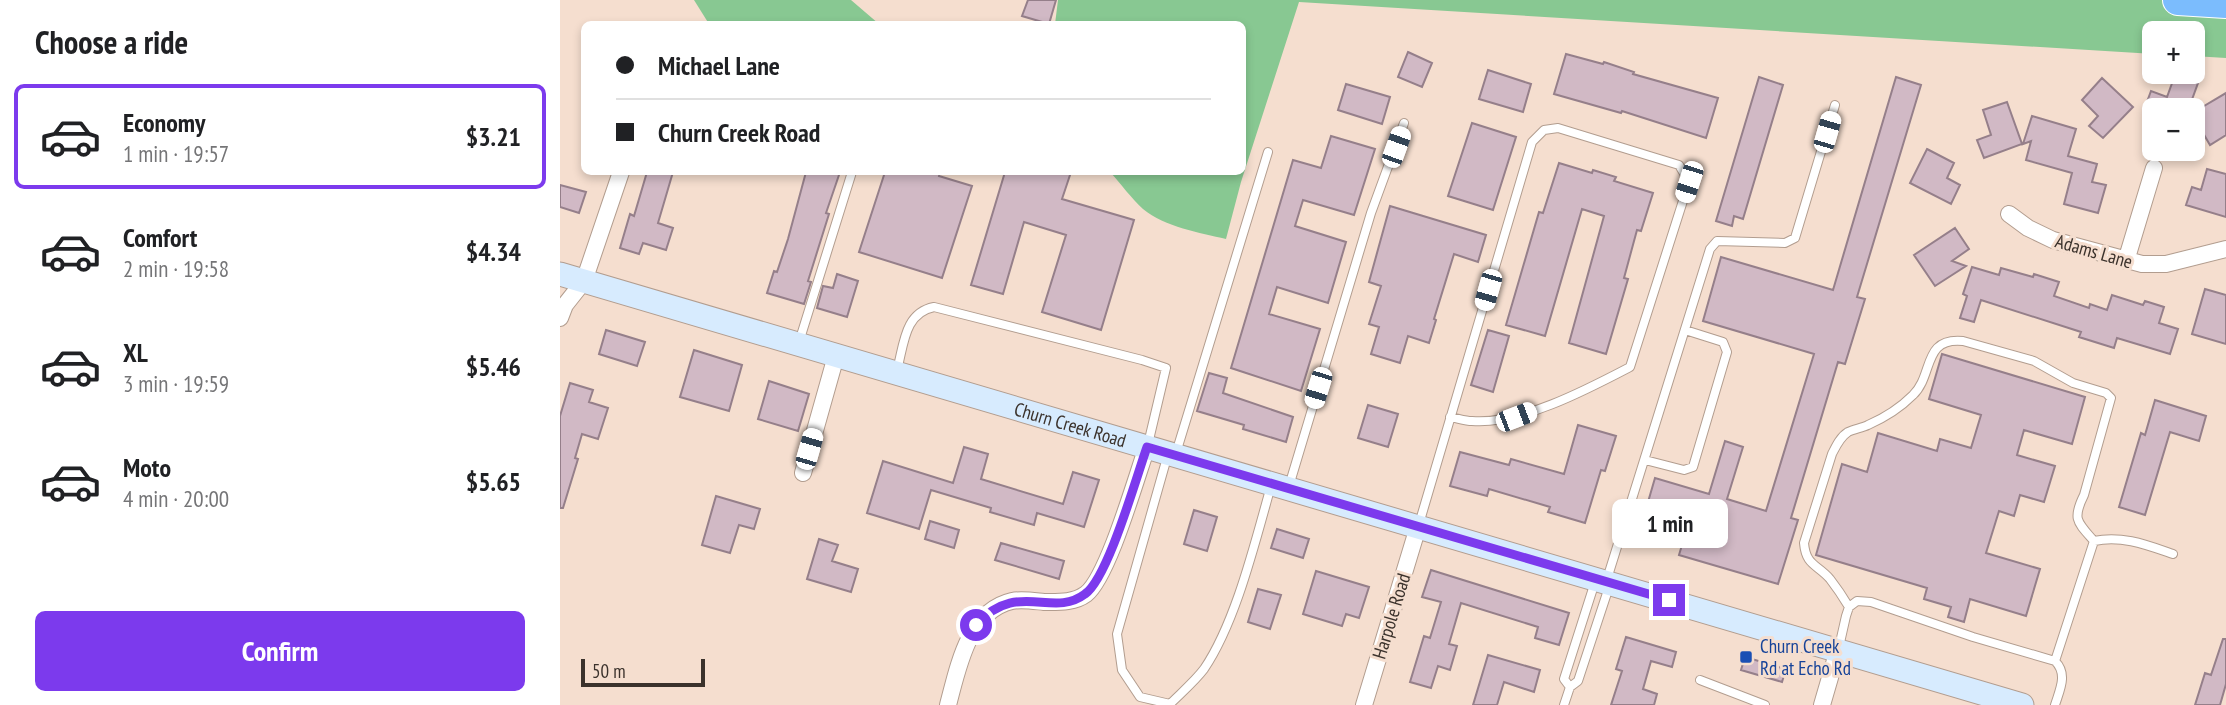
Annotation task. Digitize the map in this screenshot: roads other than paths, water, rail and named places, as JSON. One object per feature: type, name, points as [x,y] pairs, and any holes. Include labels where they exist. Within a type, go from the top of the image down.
[{"type":"highway","points":[[2178,0],[2226,3]]},
{"type":"main road","name":"Churn Creek Road","points":[[560,274],[2022,705]]},
{"type":"street","points":[[2126,261],[2154,168]]},
{"type":"street","points":[[560,318],[565,305],[584,281],[620,175]]},
{"type":"street","name":"Adams Lane","points":[[2009,214],[2028,228],[2053,240],[2126,261],[2166,264],[2226,248]]},
{"type":"street","points":[[803,473],[836,356]]},
{"type":"street","points":[[948,705],[972,632],[985,615],[1010,601],[1069,601],[1087,593],[1096,584],[1108,555],[1164,452]]},
{"type":"street","name":"Harpole Road","points":[[1364,705],[1418,527]]},
{"type":"street","points":[[1822,705],[1838,650]]},
{"type":"lane","points":[[1570,687],[1564,679],[1604,582],[1645,460],[1710,248],[1717,241],[1786,243],[1795,239],[1835,105]]},
{"type":"lane","points":[[1268,152],[1164,452],[1117,634],[1122,670],[1140,696],[1170,704],[1203,669],[1224,631],[1280,486],[1371,213],[1404,123]]},
{"type":"lane","points":[[1418,527],[1450,416],[1532,142],[1544,130],[1558,128],[1679,165],[1689,182],[1630,367],[1587,390],[1516,417],[1473,421],[1450,416]]},
{"type":"lane","points":[[798,345],[851,175]]},
{"type":"lane","points":[[897,373],[913,318],[921,310],[934,307],[1142,360],[1166,368],[1164,452]]},
{"type":"lane","points":[[1645,460],[1684,470],[1693,467],[1727,352],[1723,342],[1685,330]]},
{"type":"lane","points":[[1849,607],[1828,576],[1805,556],[1804,543],[1832,454],[1847,432],[1883,418],[1911,397],[1919,389],[1934,351],[1942,343],[1951,340],[2034,361],[2057,377],[2106,393],[2110,398],[2084,495],[2076,509],[2077,522],[2094,541]]},
{"type":"lane","points":[[2094,541],[2110,537],[2135,541],[2173,554]]},
{"type":"lane","points":[[2055,661],[2094,541]]},
{"type":"lane","points":[[1564,705],[1570,687],[1578,681],[1604,582]]},
{"type":"lane","points":[[1838,650],[1849,607],[1857,601],[1871,602],[1973,637],[2055,661],[2061,667],[2063,680],[2055,705]]},
{"type":"lane","points":[[1700,680],[1765,705]]},
{"type":"place","name":"Churn Creek Rd at Echo Rd","points":[[1746,657]]}]
